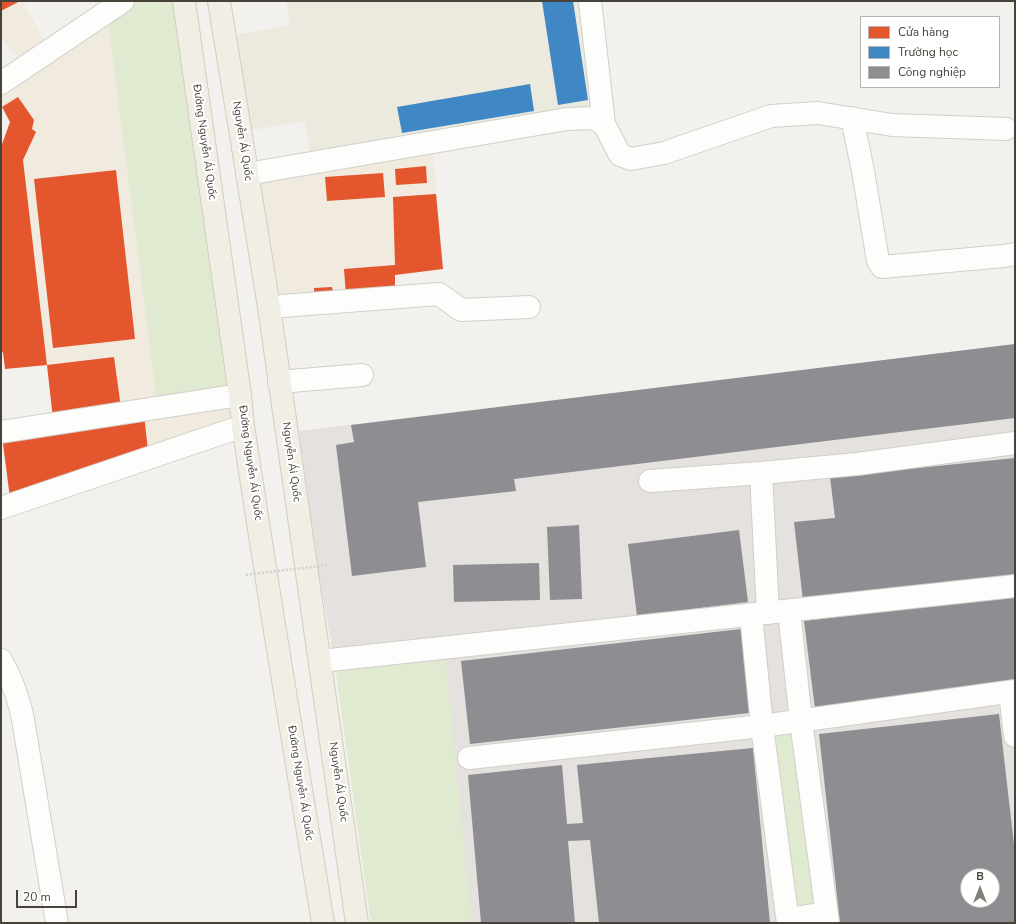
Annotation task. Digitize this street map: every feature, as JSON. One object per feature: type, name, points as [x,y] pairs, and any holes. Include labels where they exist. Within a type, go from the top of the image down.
[{"type":"main road","name":"Đường Nguyễn Ái Quốc","points":[[184,1],[240,395],[243,426],[323,923]]},
{"type":"main road","name":"Nguyễn Ái Quốc","points":[[219,1],[269,307],[321,661],[357,923]]},
{"type":"street","points":[[1,83],[123,1]]},
{"type":"street","points":[[590,1],[604,124],[620,156],[631,159],[664,153],[771,116],[818,113],[892,125],[1006,129]]},
{"type":"street","points":[[247,174],[567,119],[593,118],[604,124]]},
{"type":"street","points":[[852,118],[863,171],[878,261],[882,267],[1015,254]]},
{"type":"street","points":[[269,307],[439,294],[461,310],[529,307]]},
{"type":"street","points":[[279,382],[362,375]]},
{"type":"street","points":[[1,432],[240,395]]},
{"type":"street","points":[[1,508],[243,426]]},
{"type":"street","points":[[650,481],[857,464],[1015,443]]},
{"type":"street","points":[[761,473],[770,613],[762,726],[788,921],[827,918],[801,721],[770,613]]},
{"type":"street","points":[[321,661],[1015,586]]},
{"type":"street","points":[[1,660],[14,686],[22,714],[57,923]]},
{"type":"street","points":[[469,758],[762,726],[1012,692],[1015,736]]},
{"type":"path","points":[[246,575],[326,565]]},
{"type":"shaded area","points":[[1,1],[23,1],[46,45],[20,62],[1,37]]},
{"type":"shaded area","points":[[136,1],[172,1],[232,423],[10,498],[2,436],[53,419],[47,365],[5,369],[3,353],[1,353],[1,147],[10,122],[1,105],[1,92]]},
{"type":"shaded area","points":[[286,1],[583,1],[596,110],[311,158],[305,121],[252,130],[235,35],[290,25]]},
{"type":"shaded area","points":[[433,150],[443,269],[395,275],[395,293],[281,300],[259,179]]},
{"type":"shaded area","points":[[1015,344],[1015,923],[371,923],[335,665],[319,575],[299,431]]},
{"type":"green space","points":[[136,1],[172,1],[228,392],[157,402],[108,20]]},
{"type":"green space","points":[[445,652],[472,923],[371,923],[335,665]]},
{"type":"green space","points":[[797,726],[821,907],[792,911],[766,730]]},
{"type":"building: Cửa hàng","points":[[1,1],[20,1],[1,11]]},
{"type":"building: Cửa hàng","points":[[18,97],[34,120],[32,129],[36,132],[23,160],[47,365],[5,369],[3,352],[1,353],[1,147],[10,122],[2,107]]},
{"type":"building: Cửa hàng","points":[[426,166],[427,183],[396,185],[395,169]]},
{"type":"building: Cửa hàng","points":[[116,170],[135,339],[53,348],[34,179]]},
{"type":"building: Cửa hàng","points":[[383,173],[385,197],[327,201],[325,177]]},
{"type":"building: Cửa hàng","points":[[436,194],[443,269],[395,275],[395,293],[346,296],[344,269],[395,265],[393,197]]},
{"type":"building: Cửa hàng","points":[[332,287],[333,291],[340,290],[341,296],[314,298],[314,288]]},
{"type":"building: Cửa hàng","points":[[114,357],[121,408],[53,419],[47,365]]},
{"type":"building: Cửa hàng","points":[[144,414],[148,451],[10,498],[2,436]]},
{"type":"building: Trường học","points":[[542,1],[573,1],[588,100],[558,105]]},
{"type":"building: Trường học","points":[[530,84],[534,111],[402,133],[397,107]]},
{"type":"building: Công nghiệp","points":[[1015,344],[1015,418],[514,479],[516,491],[418,502],[426,567],[352,576],[336,445],[354,442],[351,425]]},
{"type":"building: Công nghiệp","points":[[1015,458],[1015,579],[803,601],[794,522],[835,518],[830,477]]},
{"type":"building: Công nghiệp","points":[[579,525],[582,599],[550,600],[547,527]]},
{"type":"building: Công nghiệp","points":[[739,530],[748,602],[637,616],[628,544]]},
{"type":"building: Công nghiệp","points":[[539,563],[540,600],[454,602],[453,565]]},
{"type":"building: Công nghiệp","points":[[1015,596],[1015,685],[815,709],[804,621]]},
{"type":"building: Công nghiệp","points":[[741,629],[750,713],[470,744],[461,661]]},
{"type":"building: Công nghiệp","points":[[999,714],[1015,853],[1015,923],[840,923],[819,734]]},
{"type":"building: Công nghiệp","points":[[753,748],[770,923],[599,923],[590,840],[568,841],[575,923],[481,923],[468,775],[562,765],[567,824],[583,823],[577,765]]}]
